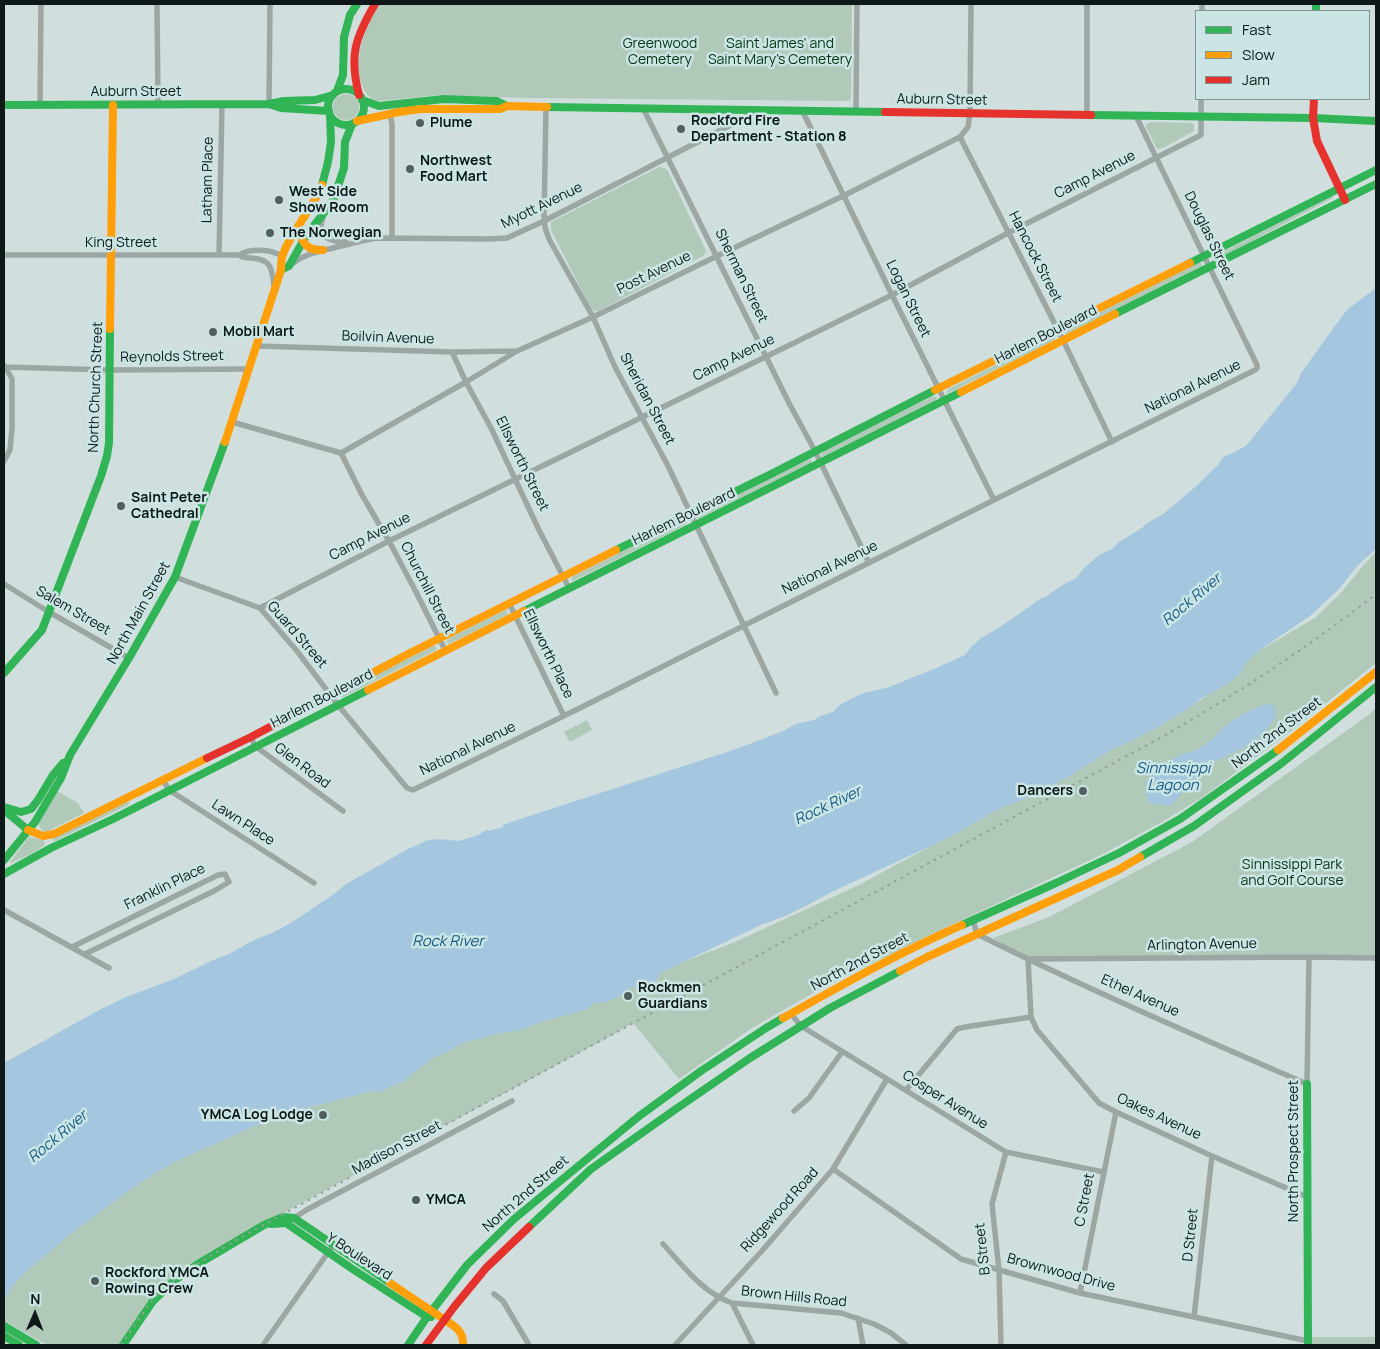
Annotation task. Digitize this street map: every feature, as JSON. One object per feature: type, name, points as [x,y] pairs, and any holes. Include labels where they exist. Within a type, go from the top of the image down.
[{"type":"main road","points":[[354,5],[344,37],[343,75],[328,106],[335,121],[340,124],[354,122],[361,117],[363,112],[364,106],[354,71],[355,56],[361,30],[375,4]]},
{"type":"main road","points":[[335,93],[349,89],[361,97]]},
{"type":"main road","name":"Auburn Street","points":[[4,105],[269,104],[284,101],[316,100],[335,93]]},
{"type":"main road","name":"Auburn Street","points":[[361,97],[371,104],[379,106],[444,99],[497,101],[507,106]]},
{"type":"main road","points":[[1314,100],[1313,118],[1318,141],[1345,200]]},
{"type":"main road","name":"Auburn Street","points":[[269,104],[280,108],[310,109],[330,113]]},
{"type":"main road","name":"North Church Street","points":[[4,673],[42,630],[107,456],[109,443],[113,105]]},
{"type":"main road","name":"Auburn Street","points":[[354,122],[421,109],[491,110],[507,106],[856,110],[1313,118],[1376,121]]},
{"type":"main road","name":"North Main Street","points":[[4,860],[35,822],[61,778],[70,755],[175,578],[250,369],[281,270],[282,256],[321,187],[331,142],[330,113]]},
{"type":"main road","points":[[281,270],[289,266],[332,200],[344,168],[345,142],[354,122]]},
{"type":"main road","name":"Harlem Boulevard","points":[[46,836],[58,832],[251,737],[439,638],[1376,170]]},
{"type":"main road","name":"Harlem Boulevard","points":[[4,874],[51,848],[113,819],[445,650],[1376,184]]},
{"type":"main road","points":[[314,201],[313,209],[303,227],[303,242],[310,248],[323,250]]},
{"type":"main road","name":"North 2nd Street","points":[[426,1345],[436,1316],[467,1265],[514,1219],[638,1117],[685,1082],[766,1028],[860,976],[939,935],[1119,853],[1180,819],[1277,751],[1376,672]]},
{"type":"main road","name":"North 2nd Street","points":[[407,1345],[418,1331],[436,1316],[454,1307],[486,1268],[591,1169],[750,1058],[830,1008],[927,957],[1118,870],[1194,826],[1282,763],[1376,687]]},
{"type":"main road","points":[[4,808],[27,812],[33,808],[53,776],[70,755]]},
{"type":"main road","points":[[4,808],[28,830],[46,836],[51,848]]},
{"type":"main road","name":"North Prospect Street","points":[[1307,1084],[1308,1343]]},
{"type":"main road","points":[[123,1345],[153,1300],[169,1285],[198,1264],[264,1225],[283,1217],[294,1218]]},
{"type":"main road","name":"Y Boulevard","points":[[294,1218],[436,1316]]},
{"type":"main road","name":"Y Boulevard","points":[[264,1225],[286,1223],[327,1252],[436,1316]]},
{"type":"main road","points":[[432,1345],[440,1334],[436,1316]]},
{"type":"main road","points":[[436,1316],[460,1330],[464,1340],[462,1345]]},
{"type":"main road","points":[[4,1326],[34,1344]]},
{"type":"main road","points":[[4,1336],[19,1345]]},
{"type":"street","points":[[40,105],[42,4]]},
{"type":"street","points":[[157,4],[158,104]]},
{"type":"street","points":[[269,104],[270,4]]},
{"type":"street","points":[[856,4],[856,110]]},
{"type":"street","points":[[960,137],[968,127],[970,113],[971,4]]},
{"type":"street","points":[[1087,4],[1087,114]]},
{"type":"street","points":[[1201,100],[1201,117]]},
{"type":"street","name":"Latham Place","points":[[219,255],[222,104]]},
{"type":"street","name":"Sheridan Street","points":[[546,106],[544,221],[546,232],[593,317],[615,367],[668,466],[776,693]]},
{"type":"street","name":"Sherman Street","points":[[643,108],[790,405],[821,463],[868,563]]},
{"type":"street","name":"Myott Avenue","points":[[289,266],[303,256],[376,238],[507,238],[544,221],[761,109]]},
{"type":"street","name":"Logan Street","points":[[802,110],[994,500]]},
{"type":"street","points":[[390,114],[392,124],[392,238]]},
{"type":"street","name":"Douglas Street","points":[[1136,116],[1257,368]]},
{"type":"street","name":"Camp Avenue","points":[[260,608],[389,541],[892,295],[1008,233],[1201,135],[1201,117]]},
{"type":"street","name":"Post Avenue","points":[[341,453],[517,351],[593,317],[844,196],[960,137]]},
{"type":"street","name":"Hancock Street","points":[[960,137],[1063,340],[1112,442]]},
{"type":"street","points":[[326,210],[321,224],[323,235],[330,240],[339,242],[356,242]]},
{"type":"street","name":"King Street","points":[[4,255],[239,255],[245,252],[262,251],[273,252],[282,256]]},
{"type":"street","name":"King Street","points":[[239,255],[243,258],[259,258],[266,261],[272,269],[274,290]]},
{"type":"street","name":"Boilvin Avenue","points":[[257,346],[452,352],[517,351]]},
{"type":"street","name":"Ellsworth Street","points":[[452,352],[569,588]]},
{"type":"street","points":[[4,366],[12,379],[10,450],[4,461]]},
{"type":"street","name":"Reynolds Street","points":[[4,366],[110,370],[250,369]]},
{"type":"street","name":"National Avenue","points":[[413,790],[1257,368]]},
{"type":"street","points":[[232,422],[341,453]]},
{"type":"street","points":[[4,429],[12,429]]},
{"type":"street","name":"Churchill Street","points":[[341,453],[445,650]]},
{"type":"street","name":"Guard Street","points":[[175,578],[260,608],[407,788],[413,790]]},
{"type":"street","name":"Salem Street","points":[[4,584],[129,658]]},
{"type":"street","name":"Ellsworth Place","points":[[510,603],[564,716]]},
{"type":"street","name":"Glen Road","points":[[251,737],[255,746],[343,811]]},
{"type":"street","name":"Lawn Place","points":[[163,780],[169,790],[314,883]]},
{"type":"street","name":"Franklin Place","points":[[72,947],[218,875],[225,874],[229,882],[214,891],[85,954]]},
{"type":"street","points":[[4,910],[109,968]]},
{"type":"street","points":[[973,920],[977,934]]},
{"type":"street","name":"Ethel Avenue","points":[[977,934],[1028,959],[1307,1084]]},
{"type":"street","name":"North Prospect Street","points":[[1307,1084],[1309,957]]},
{"type":"street","name":"Arlington Avenue","points":[[1028,959],[1376,958]]},
{"type":"street","name":"Oakes Avenue","points":[[1028,959],[1031,1017],[1037,1030],[1099,1103],[1212,1156],[1307,1197]]},
{"type":"street","name":"Cosper Avenue","points":[[791,1014],[800,1026],[1006,1152],[1103,1172]]},
{"type":"street","points":[[906,1090],[957,1029],[1031,1017]]},
{"type":"street","points":[[794,1111],[810,1098],[842,1052]]},
{"type":"street","name":"Ridgewood Road","points":[[675,1345],[761,1252],[833,1169],[887,1079]]},
{"type":"street","name":"Madison Street","points":[[294,1218],[512,1101]]},
{"type":"street","name":"C Street","points":[[1080,1292],[1116,1112]]},
{"type":"street","name":"B Street","points":[[1001,1345],[999,1270],[992,1204],[1006,1152]]},
{"type":"street","name":"D Street","points":[[1194,1317],[1212,1156]]},
{"type":"street","name":"Brownwood Drive","points":[[833,1169],[961,1259],[1080,1292],[1308,1343]]},
{"type":"street","points":[[264,1345],[334,1244]]},
{"type":"street","name":"Brown Hills Road","points":[[664,1244],[701,1285],[732,1303],[841,1312],[874,1324],[891,1333],[906,1345]]},
{"type":"street","points":[[494,1294],[503,1301],[529,1345]]},
{"type":"street","points":[[732,1303],[754,1345]]},
{"type":"street","points":[[858,1318],[863,1345]]},
{"type":"green space","name":"Greenwood Cemetery","points":[[379,4],[852,4],[851,99],[848,101],[528,98],[440,95],[378,101],[370,97],[361,83],[359,63],[364,36]]},
{"type":"green space","points":[[346,94],[355,98],[359,107],[355,116],[346,120],[337,116],[333,107],[337,98]]},
{"type":"green space","points":[[1152,122],[1192,123],[1194,131],[1163,148],[1157,149],[1146,127],[1146,124]]},
{"type":"green space","points":[[659,167],[665,168],[668,171],[706,251],[703,256],[598,311],[594,311],[591,309],[551,230],[551,222]]},
{"type":"green space","points":[[1333,196],[1333,198],[1216,260],[1212,259],[1214,256]]},
{"type":"green space","points":[[1198,263],[1202,263],[1201,267],[1068,334],[1064,333],[1067,329]]},
{"type":"green space","points":[[1054,336],[1054,341],[946,393],[948,389]]},
{"type":"green space","points":[[933,396],[937,397],[935,401],[824,456],[821,455],[823,451]]},
{"type":"green space","points":[[809,459],[812,460],[811,463],[698,519],[696,518],[698,514]]},
{"type":"green space","points":[[684,521],[687,522],[686,525],[573,581],[571,580],[573,576]]},
{"type":"green space","points":[[1376,552],[1376,663],[1291,731],[1203,797],[1162,822],[1103,854],[923,938],[815,992],[752,1028],[679,1079],[633,1023],[289,1210],[174,1279],[121,1345],[47,1345],[4,1321],[4,1300],[19,1278],[69,1235],[160,1170],[279,1115],[372,1091],[379,1092],[402,1082],[434,1057],[463,1043],[500,1033],[521,1030],[538,1023],[587,1009],[594,1003],[605,1002],[623,994],[632,987],[655,983],[660,973],[735,942],[859,885],[997,810],[1034,795],[1073,774],[1103,753],[1165,723],[1240,674],[1244,665],[1257,652],[1316,617],[1340,594]]},
{"type":"green space","points":[[505,610],[508,612],[507,615],[449,644],[446,642],[448,639]]},
{"type":"green space","points":[[436,646],[436,650],[343,697],[339,697],[340,693]]},
{"type":"green space","name":"Sinnissippi Park and Golf Course","points":[[1376,707],[1376,958],[1028,959],[993,938],[1049,917],[1192,842],[1371,713]]},
{"type":"green space","points":[[587,720],[592,730],[570,742],[564,732]]},
{"type":"green space","points":[[57,791],[78,803],[84,813],[46,832],[39,826],[39,823]]},
{"type":"green space","points":[[127,801],[128,805],[55,841],[52,840],[54,838]]},
{"type":"green space","points":[[29,837],[43,840],[45,845],[11,863],[10,862]]},
{"type":"green space","points":[[1311,1337],[1376,1337],[1376,1345],[1311,1345]]},
{"type":"water","name":"Rock River","points":[[1376,288],[1376,549],[1358,565],[1339,589],[1310,616],[1257,652],[1244,665],[1240,674],[1230,682],[1200,699],[1165,723],[1130,742],[1112,749],[1073,774],[1034,795],[997,810],[952,836],[836,890],[788,915],[761,925],[660,973],[655,983],[632,987],[616,998],[594,1003],[587,1009],[538,1023],[521,1030],[500,1033],[463,1043],[434,1057],[402,1082],[383,1090],[383,1092],[372,1091],[279,1115],[179,1160],[127,1192],[69,1235],[19,1278],[4,1300],[4,1063],[101,1009],[126,997],[174,979],[274,932],[294,921],[346,884],[408,849],[428,840],[459,841],[478,835],[488,829],[488,831],[503,827],[503,825],[520,819],[736,749],[781,732],[796,724],[814,720],[833,712],[841,704],[861,694],[889,687],[965,655],[980,639],[1043,597],[1076,578],[1099,555],[1112,549],[1119,542],[1162,515],[1194,488],[1218,465],[1222,458],[1246,446],[1297,383],[1301,373],[1343,315]]},
{"type":"water","name":"Sinnissippi Lagoon","points":[[1271,704],[1275,708],[1276,717],[1260,736],[1243,748],[1214,762],[1191,783],[1188,790],[1180,794],[1175,803],[1169,806],[1150,803],[1145,793],[1146,782],[1159,766],[1185,753],[1197,750],[1239,716],[1262,705]]},
{"type":"railway","points":[[121,1345],[152,1300],[163,1289],[186,1271],[238,1239],[1171,732],[1276,666],[1376,594]]},
{"type":"traffic: fast","points":[[337,91],[343,75],[344,37],[350,15],[357,4]]},
{"type":"traffic: fast","points":[[1316,4],[1316,10]]},
{"type":"traffic: fast","points":[[346,89],[358,95],[364,107],[358,119],[346,125],[334,119],[328,107],[334,95],[346,89]]},
{"type":"traffic: fast","points":[[4,105],[269,104],[284,101],[315,100],[333,95]]},
{"type":"traffic: fast","points":[[362,100],[379,106],[444,99],[497,101],[507,106]]},
{"type":"traffic: fast","points":[[269,104],[281,108],[329,111]]},
{"type":"traffic: fast","points":[[547,107],[885,112]]},
{"type":"traffic: fast","points":[[322,185],[331,142],[330,115]]},
{"type":"traffic: fast","points":[[1091,115],[1313,118],[1376,121]]},
{"type":"traffic: fast","points":[[281,270],[289,266],[306,236],[333,201],[344,168],[345,142],[352,124]]},
{"type":"traffic: fast","points":[[1190,263],[1376,170]]},
{"type":"traffic: fast","points":[[1115,314],[1376,184]]},
{"type":"traffic: fast","points":[[4,673],[42,630],[101,476],[109,443],[110,329]]},
{"type":"traffic: fast","points":[[616,550],[771,474],[935,390]]},
{"type":"traffic: fast","points":[[524,611],[961,392]]},
{"type":"traffic: fast","points":[[4,860],[35,822],[61,778],[70,755],[129,658],[175,577],[225,442]]},
{"type":"traffic: fast","points":[[1140,857],[1194,826],[1282,763],[1376,687]]},
{"type":"traffic: fast","points":[[4,874],[51,848],[113,819],[368,690]]},
{"type":"traffic: fast","points":[[962,925],[1119,853],[1180,819],[1278,750]]},
{"type":"traffic: fast","points":[[4,807],[21,812],[31,809],[63,763]]},
{"type":"traffic: fast","points":[[4,810],[28,830]]},
{"type":"traffic: fast","points":[[529,1227],[591,1169],[673,1111],[750,1058],[830,1008],[900,971]]},
{"type":"traffic: fast","points":[[408,1345],[467,1265],[514,1219],[638,1117],[701,1071],[783,1018]]},
{"type":"traffic: fast","points":[[1307,1084],[1308,1345]]},
{"type":"traffic: fast","points":[[123,1345],[153,1301],[175,1280],[198,1264],[264,1225],[283,1217],[294,1218],[390,1283]]},
{"type":"traffic: fast","points":[[271,1224],[286,1223],[351,1268],[427,1317],[431,1317]]},
{"type":"traffic: fast","points":[[4,1326],[36,1345]]},
{"type":"traffic: fast","points":[[4,1336],[19,1345]]},
{"type":"traffic: slow","points":[[110,329],[113,105]]},
{"type":"traffic: slow","points":[[357,121],[421,109],[500,109],[507,106],[547,107]]},
{"type":"traffic: slow","points":[[225,442],[281,270],[283,254],[322,185]]},
{"type":"traffic: slow","points":[[302,239],[310,248],[323,250]]},
{"type":"traffic: slow","points":[[935,390],[1190,263]]},
{"type":"traffic: slow","points":[[961,392],[1115,314]]},
{"type":"traffic: slow","points":[[351,684],[616,550]]},
{"type":"traffic: slow","points":[[368,690],[524,611]]},
{"type":"traffic: slow","points":[[1278,750],[1376,672]]},
{"type":"traffic: slow","points":[[28,830],[43,836],[54,834],[207,758]]},
{"type":"traffic: slow","points":[[900,971],[1118,870],[1140,857]]},
{"type":"traffic: slow","points":[[783,1018],[849,981],[962,925]]},
{"type":"traffic: slow","points":[[390,1283],[445,1320]]},
{"type":"traffic: slow","points":[[445,1320],[460,1333],[463,1345]]},
{"type":"traffic: jam","points":[[359,95],[354,58],[359,37],[375,4]]},
{"type":"traffic: jam","points":[[1314,100],[1313,118],[1317,141],[1345,200]]},
{"type":"traffic: jam","points":[[885,112],[1091,115]]},
{"type":"traffic: jam","points":[[207,758],[351,684]]},
{"type":"traffic: jam","points":[[426,1345],[486,1268],[529,1227]]},
{"type":"place","name":"Plume","points":[[420,123]]},
{"type":"place","name":"Rockford Fire Department - Station 8","points":[[681,129]]},
{"type":"place","name":"Northwest Food Mart","points":[[410,169]]},
{"type":"place","name":"West Side Show Room","points":[[279,200]]},
{"type":"place","name":"The Norwegian","points":[[270,233]]},
{"type":"place","name":"Mobil Mart","points":[[213,332]]},
{"type":"place","name":"Saint Peter Cathedral","points":[[121,506]]},
{"type":"place","name":"Dancers","points":[[1083,791]]},
{"type":"place","name":"Rockmen Guardians","points":[[628,996]]},
{"type":"place","name":"YMCA Log Lodge","points":[[323,1115]]},
{"type":"place","name":"YMCA","points":[[416,1200]]},
{"type":"place","name":"Rockford YMCA Rowing Crew","points":[[95,1281]]},
{"type":"park label","name":"Saint James' and Saint Mary's Cemetery","points":[[780,52]]}]
